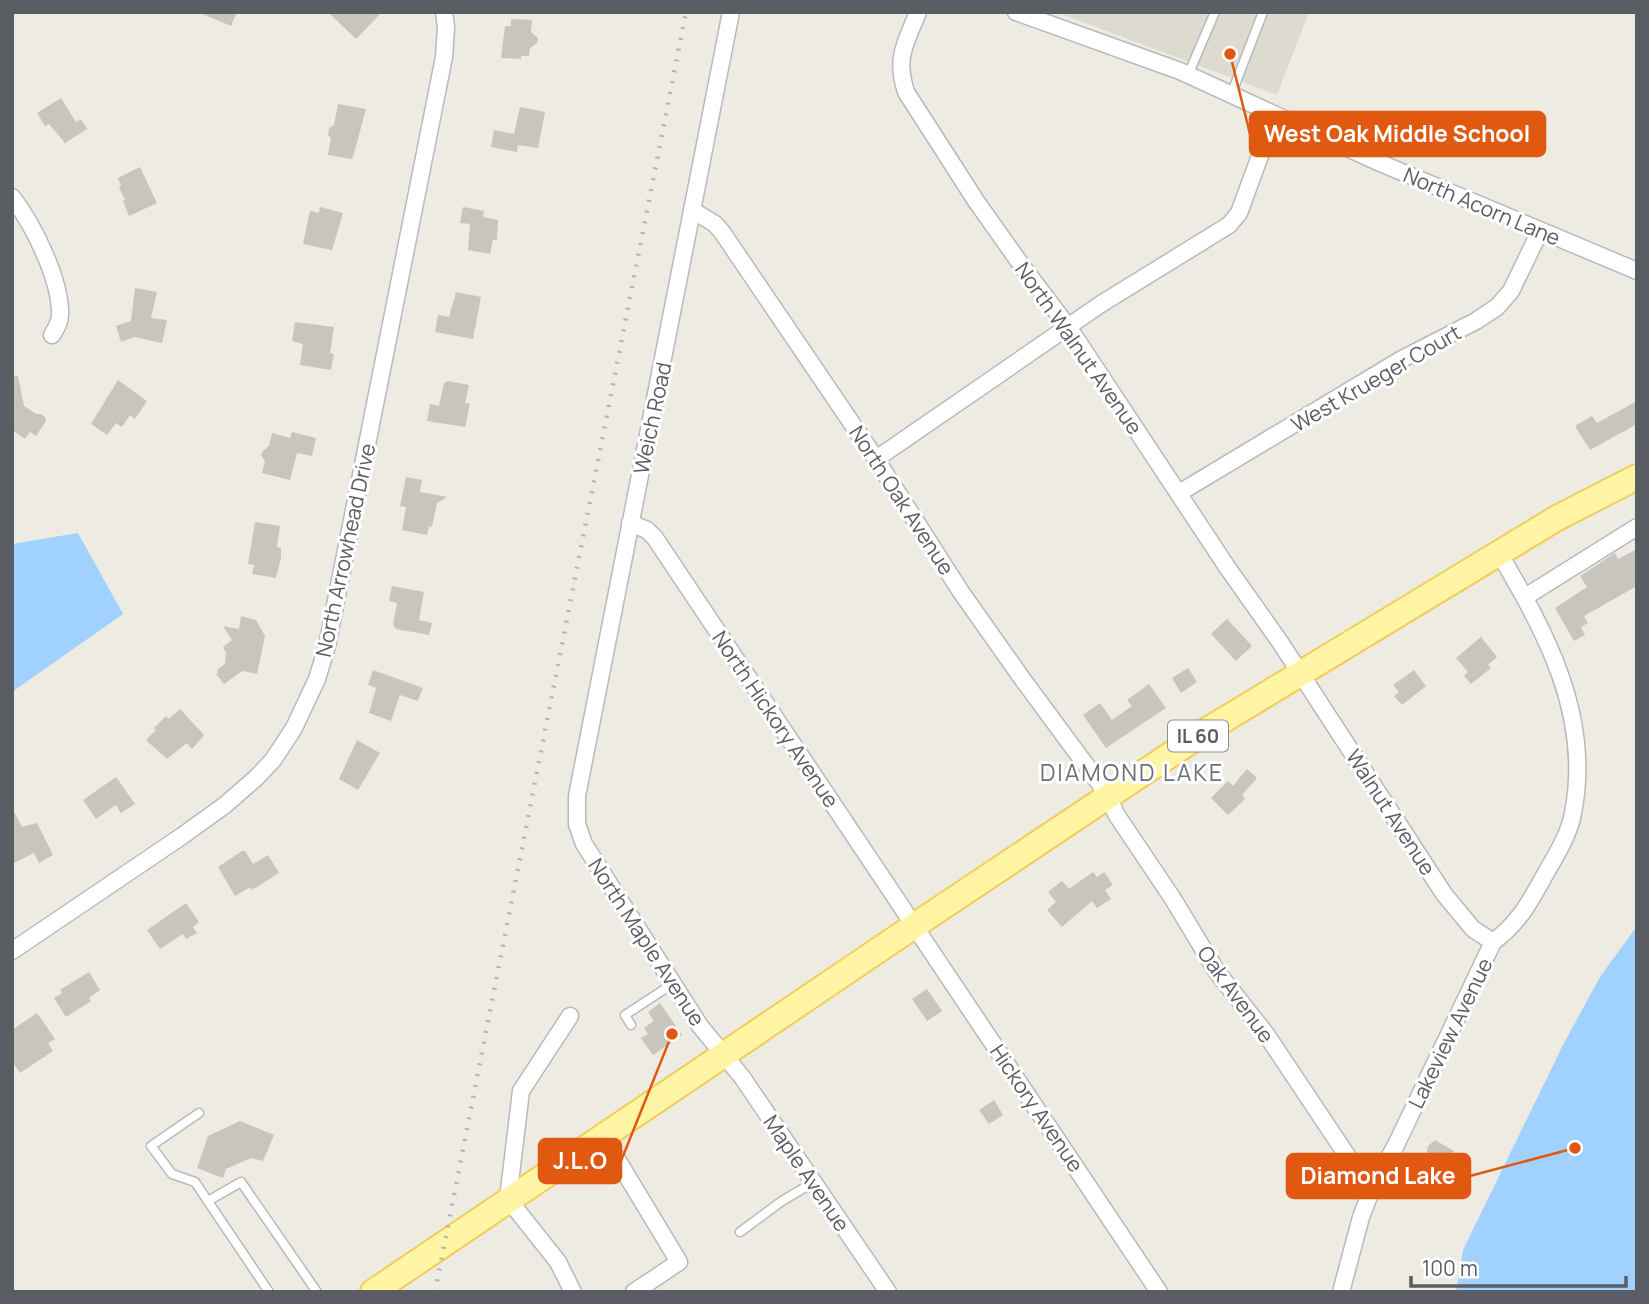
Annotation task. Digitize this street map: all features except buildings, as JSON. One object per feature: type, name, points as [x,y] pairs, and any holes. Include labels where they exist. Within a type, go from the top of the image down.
[{"type":"main road","name":"IL 60","points":[[373,1292],[1108,795],[1300,672],[1557,518],[1637,477]]},
{"type":"street","name":"North Arrowhead Drive","points":[[12,951],[225,806],[273,760],[307,702],[327,646],[442,71],[446,27],[444,12]]},
{"type":"street","name":"Weich Road","points":[[577,824],[577,796],[731,12]]},
{"type":"street","name":"North Walnut Avenue","points":[[918,12],[900,56],[900,74],[906,92],[976,201],[1069,328],[1300,672]]},
{"type":"street","name":"North Acorn Lane","points":[[1016,12],[1188,75],[1540,231],[1637,271]]},
{"type":"street","points":[[876,459],[1101,304],[1229,226],[1239,213],[1275,115]]},
{"type":"street","points":[[12,197],[31,225],[45,256],[58,298],[60,316],[52,335]]},
{"type":"street","name":"North Oak Avenue","points":[[692,210],[709,219],[722,232],[876,459],[968,603],[1108,795]]},
{"type":"street","name":"West Krueger Court","points":[[1179,494],[1402,359],[1476,321],[1497,307],[1511,291],[1540,231]]},
{"type":"street","name":"North Hickory Avenue","points":[[630,523],[647,530],[655,538],[914,926]]},
{"type":"street","points":[[1525,597],[1637,527]]},
{"type":"street","name":"Lakeview Avenue","points":[[1341,1292],[1361,1217],[1373,1186],[1408,1121],[1493,942],[1510,930],[1521,917],[1552,862],[1573,814],[1578,773],[1574,722],[1568,693],[1556,660],[1525,597],[1499,553]]},
{"type":"street","name":"Walnut Avenue","points":[[1300,672],[1444,894],[1473,929],[1493,942]]},
{"type":"street","name":"Oak Avenue","points":[[1108,795],[1116,814],[1173,899],[1217,972],[1266,1034],[1354,1166],[1373,1186]]},
{"type":"street","name":"North Maple Avenue","points":[[577,824],[584,844],[700,1026],[725,1055]]},
{"type":"street","name":"Hickory Avenue","points":[[914,926],[1159,1292]]},
{"type":"street","points":[[570,1016],[521,1091],[508,1199],[558,1262],[573,1292]]},
{"type":"street","name":"Maple Avenue","points":[[725,1055],[888,1292]]},
{"type":"street","points":[[603,1136],[679,1262],[634,1292]]},
{"type":"lane","points":[[1188,75],[1216,12]]},
{"type":"lane","points":[[1231,94],[1263,12]]},
{"type":"lane","points":[[631,1025],[625,1014],[674,983]]},
{"type":"lane","points":[[199,1113],[151,1146],[172,1174],[195,1182],[269,1292]]},
{"type":"lane","points":[[208,1201],[241,1182],[317,1292]]},
{"type":"lane","points":[[740,1232],[782,1201],[814,1182]]},
{"type":"shaded area","points":[[1056,12],[1309,12],[1277,95]]},
{"type":"water","points":[[78,533],[123,614],[12,692],[12,544]]},
{"type":"water","points":[[1637,926],[1637,1292],[1456,1292],[1463,1250],[1563,1045],[1600,977]]},
{"type":"railway","points":[[435,1292],[686,12]]},
{"type":"place","name":"West Oak Middle School","points":[[1230,54]]},
{"type":"place","name":"J.L.O","points":[[672,1034]]},
{"type":"place","name":"Diamond Lake","points":[[1575,1148]]},
{"type":"district","name":"DIAMOND LAKE","points":[[1132,772]]}]
